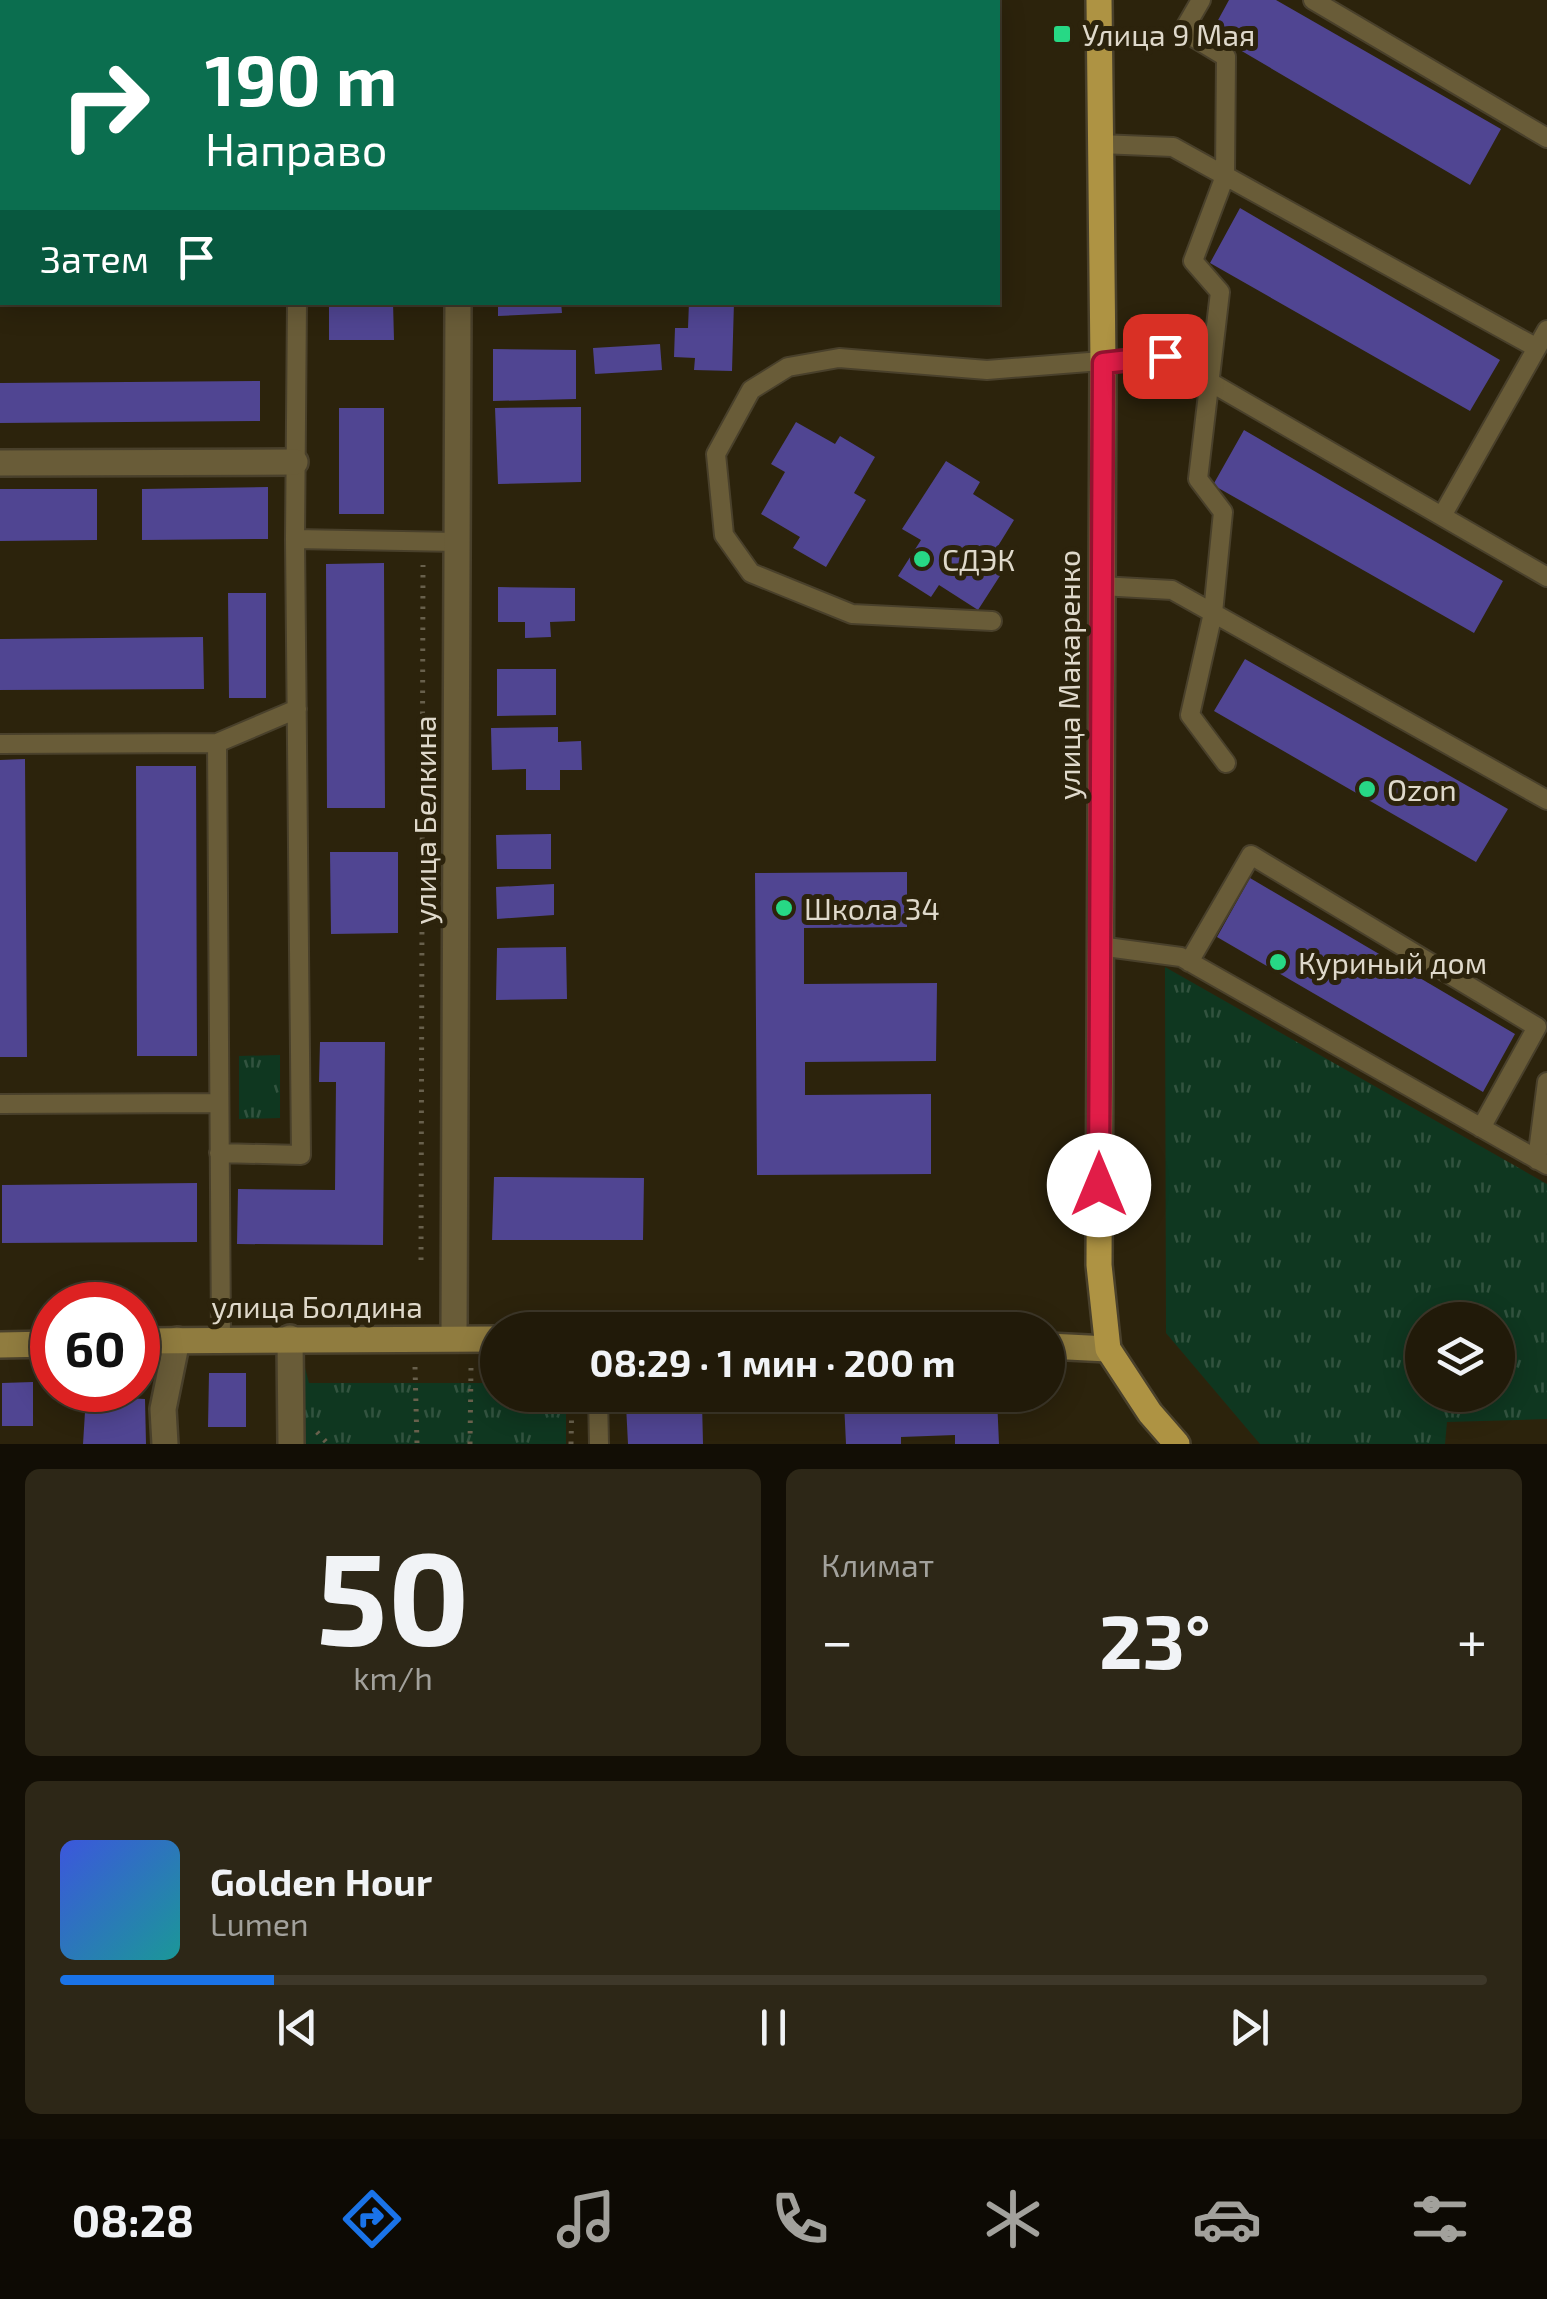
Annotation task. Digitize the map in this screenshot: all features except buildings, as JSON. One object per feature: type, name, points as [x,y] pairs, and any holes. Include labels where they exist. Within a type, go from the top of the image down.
[{"type":"main road","name":"улица Макаренко","points":[[1099,0],[1103,363],[1100,1264],[1108,1349]]},
{"type":"main road","name":"улица Болдина","points":[[160,1340],[480,1339]]},
{"type":"main road","points":[[0,1346],[30,1345]]},
{"type":"main road","points":[[1065,1347],[1108,1349],[1150,1412],[1177,1444]]},
{"type":"street","name":"улица Белкина","points":[[454,1338],[458,305]]},
{"type":"street","points":[[0,462],[294,462]]},
{"type":"street","points":[[290,1338],[291,1444]]},
{"type":"street","points":[[165,1444],[163,1409],[177,1340]]},
{"type":"lane","points":[[1201,0],[1183,32],[1226,57],[1225,176],[1194,262],[1220,292],[1198,479],[1223,512],[1213,613],[1190,715],[1226,763]]},
{"type":"lane","points":[[1312,0],[1547,138]]},
{"type":"lane","points":[[1100,144],[1174,147],[1537,348]]},
{"type":"lane","points":[[219,1153],[301,1154],[294,462],[297,305]]},
{"type":"lane","points":[[1442,516],[1547,330]]},
{"type":"lane","points":[[992,621],[852,614],[750,574],[724,535],[716,454],[751,390],[788,367],[840,358],[988,370],[1165,356],[1547,577]]},
{"type":"lane","points":[[295,539],[458,542]]},
{"type":"lane","points":[[1101,586],[1172,590],[1547,800]]},
{"type":"lane","points":[[0,744],[217,743],[297,710]]},
{"type":"lane","points":[[217,743],[220,1339]]},
{"type":"lane","points":[[1189,962],[1251,854],[1537,1028],[1481,1128]]},
{"type":"lane","points":[[1099,946],[1181,957],[1542,1162],[1547,1082]]},
{"type":"lane","points":[[0,1104],[219,1104]]},
{"type":"lane","points":[[598,1412],[598,1444]]},
{"type":"path","points":[[421,1260],[423,542]]},
{"type":"path","points":[[415,1359],[416,1444]]},
{"type":"path","points":[[470,1444],[471,1359]]},
{"type":"path","points":[[570,1444],[571,1412]]},
{"type":"green space","points":[[1165,967],[1547,1184],[1547,1419],[1447,1422],[1445,1444],[1260,1444],[1166,1333]]},
{"type":"green space","points":[[280,1055],[280,1118],[239,1119],[239,1056]]},
{"type":"green space","points":[[303,1360],[309,1383],[480,1383],[480,1412],[566,1412],[566,1444],[304,1444]]},
{"type":"place","name":"Улица 9 Мая","points":[[1062,34]]},
{"type":"place","name":"СДЭК","points":[[922,559]]},
{"type":"place","name":"Ozon","points":[[1367,789]]},
{"type":"place","name":"Школа 34","points":[[784,908]]},
{"type":"place","name":"Куриный дом","points":[[1278,962]]},
{"type":"route","points":[[1099,1185],[1103,363],[1165,356]]}]
